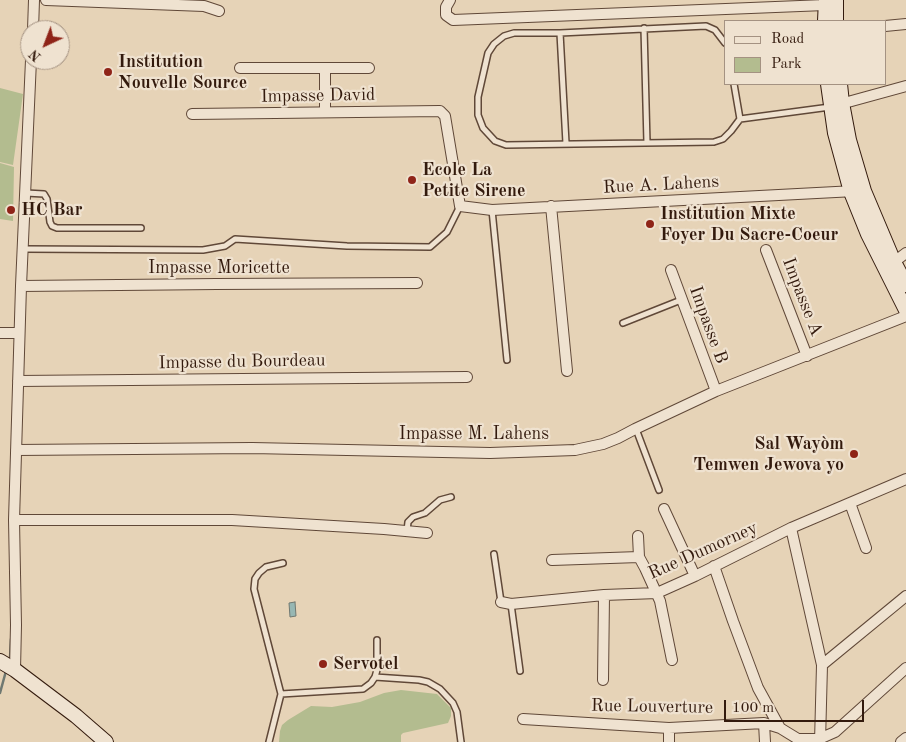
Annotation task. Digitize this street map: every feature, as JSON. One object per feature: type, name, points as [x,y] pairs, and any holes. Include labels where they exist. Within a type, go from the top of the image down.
[{"type":"main road","points":[[826,20],[829,2]]},
{"type":"main road","points":[[829,2],[836,20]]},
{"type":"main road","points":[[828,85],[836,105]]},
{"type":"main road","points":[[840,85],[836,105],[835,133],[857,191],[868,234],[906,310]]},
{"type":"main road","points":[[857,191],[906,285]]},
{"type":"main road","points":[[0,661],[15,670],[76,716],[106,742]]},
{"type":"street","points":[[33,20],[34,0]]},
{"type":"street","points":[[46,0],[204,6],[219,11]]},
{"type":"street","points":[[450,0],[446,7],[446,15],[453,20],[829,2]]},
{"type":"street","points":[[886,26],[906,24]]},
{"type":"street","points":[[240,68],[369,68]]},
{"type":"street","points":[[325,68],[325,112]]},
{"type":"street","points":[[15,670],[14,520],[19,333],[31,70]]},
{"type":"street","points":[[836,105],[906,86]]},
{"type":"street","name":"Impasse David","points":[[192,114],[440,110],[445,116],[460,206]]},
{"type":"street","name":"Rue A. Lahens","points":[[460,206],[492,210],[857,191]]},
{"type":"street","points":[[551,206],[567,371]]},
{"type":"street","name":"Impasse A","points":[[766,250],[807,356]]},
{"type":"street","points":[[894,262],[906,253]]},
{"type":"street","name":"Impasse B","points":[[671,270],[716,392]]},
{"type":"street","name":"Impasse Moricette","points":[[21,286],[417,283]]},
{"type":"street","name":"Impasse M. Lahens","points":[[16,450],[252,448],[490,453],[575,450],[603,444],[618,438],[716,392],[906,316]]},
{"type":"street","points":[[0,333],[19,333]]},
{"type":"street","name":"Impasse du Bourdeau","points":[[18,381],[467,376]]},
{"type":"street","name":"Rue Dumorney","points":[[506,603],[604,595],[657,594],[791,528],[906,480]]},
{"type":"street","points":[[850,502],[866,548]]},
{"type":"street","points":[[664,508],[695,576]]},
{"type":"street","points":[[14,520],[232,520],[427,533]]},
{"type":"street","points":[[791,528],[822,665],[820,741]]},
{"type":"street","points":[[638,536],[639,557],[660,601],[672,660]]},
{"type":"street","points":[[552,560],[639,557]]},
{"type":"street","points":[[714,566],[758,688],[780,728]]},
{"type":"street","points":[[603,680],[604,595]]},
{"type":"street","points":[[822,665],[906,596]]},
{"type":"street","points":[[820,741],[835,732],[906,668]]},
{"type":"street","name":"Rue Louverture","points":[[523,719],[669,728],[764,723],[780,728],[798,739],[820,741]]},
{"type":"street","points":[[764,723],[765,742]]},
{"type":"street","points":[[669,728],[669,742]]},
{"type":"street","points":[[902,742],[906,738]]},
{"type":"lane","points":[[724,42],[715,30],[706,26],[514,34],[504,36],[494,44],[488,53],[478,98],[478,115],[483,128],[495,141],[506,145],[714,142],[723,139],[740,119],[836,105]]},
{"type":"lane","points":[[644,28],[647,143]]},
{"type":"lane","points":[[560,33],[566,144]]},
{"type":"lane","points":[[734,85],[740,119]]},
{"type":"lane","points":[[26,193],[44,194],[47,199],[50,222],[52,226],[57,228],[140,228]]},
{"type":"lane","points":[[24,249],[203,250],[225,246],[235,239],[347,246],[430,247],[447,232],[460,206]]},
{"type":"lane","points":[[492,210],[507,360]]},
{"type":"lane","points":[[623,323],[681,300]]},
{"type":"lane","points":[[636,429],[659,490]]},
{"type":"lane","points":[[407,531],[410,519],[425,513],[440,500],[451,497]]},
{"type":"lane","points":[[494,554],[520,671]]},
{"type":"lane","points":[[269,742],[281,694],[254,589],[255,579],[259,573],[266,567],[283,562]]},
{"type":"lane","points":[[281,694],[363,689],[375,677],[377,670],[377,640]]},
{"type":"lane","points":[[375,677],[419,680],[428,682],[440,689],[453,702],[457,712],[461,742]]},
{"type":"green space","points":[[0,88],[23,94],[13,165],[0,162]]},
{"type":"green space","points":[[0,163],[14,167],[13,221],[0,219]]},
{"type":"green space","points":[[401,690],[437,694],[451,708],[451,716],[448,723],[403,733],[401,735],[401,742],[279,742],[282,725],[311,706],[332,707],[360,702],[384,693]]},
{"type":"water","points":[[295,602],[296,616],[290,617],[289,603]]},
{"type":"waterway","points":[[10,658],[11,639]]},
{"type":"waterway","points":[[0,693],[6,671]]},
{"type":"place","name":"Institution Nouvelle Source","points":[[108,72]]},
{"type":"place","name":"Ecole La Petite Sirene","points":[[412,180]]},
{"type":"place","name":"HC Bar","points":[[11,210]]},
{"type":"place","name":"Institution Mixte Foyer Du Sacre-Coeur","points":[[650,224]]},
{"type":"place","name":"Sal Wayòm Temwen Jewova yo","points":[[854,454]]},
{"type":"place","name":"Servotel","points":[[323,664]]}]
